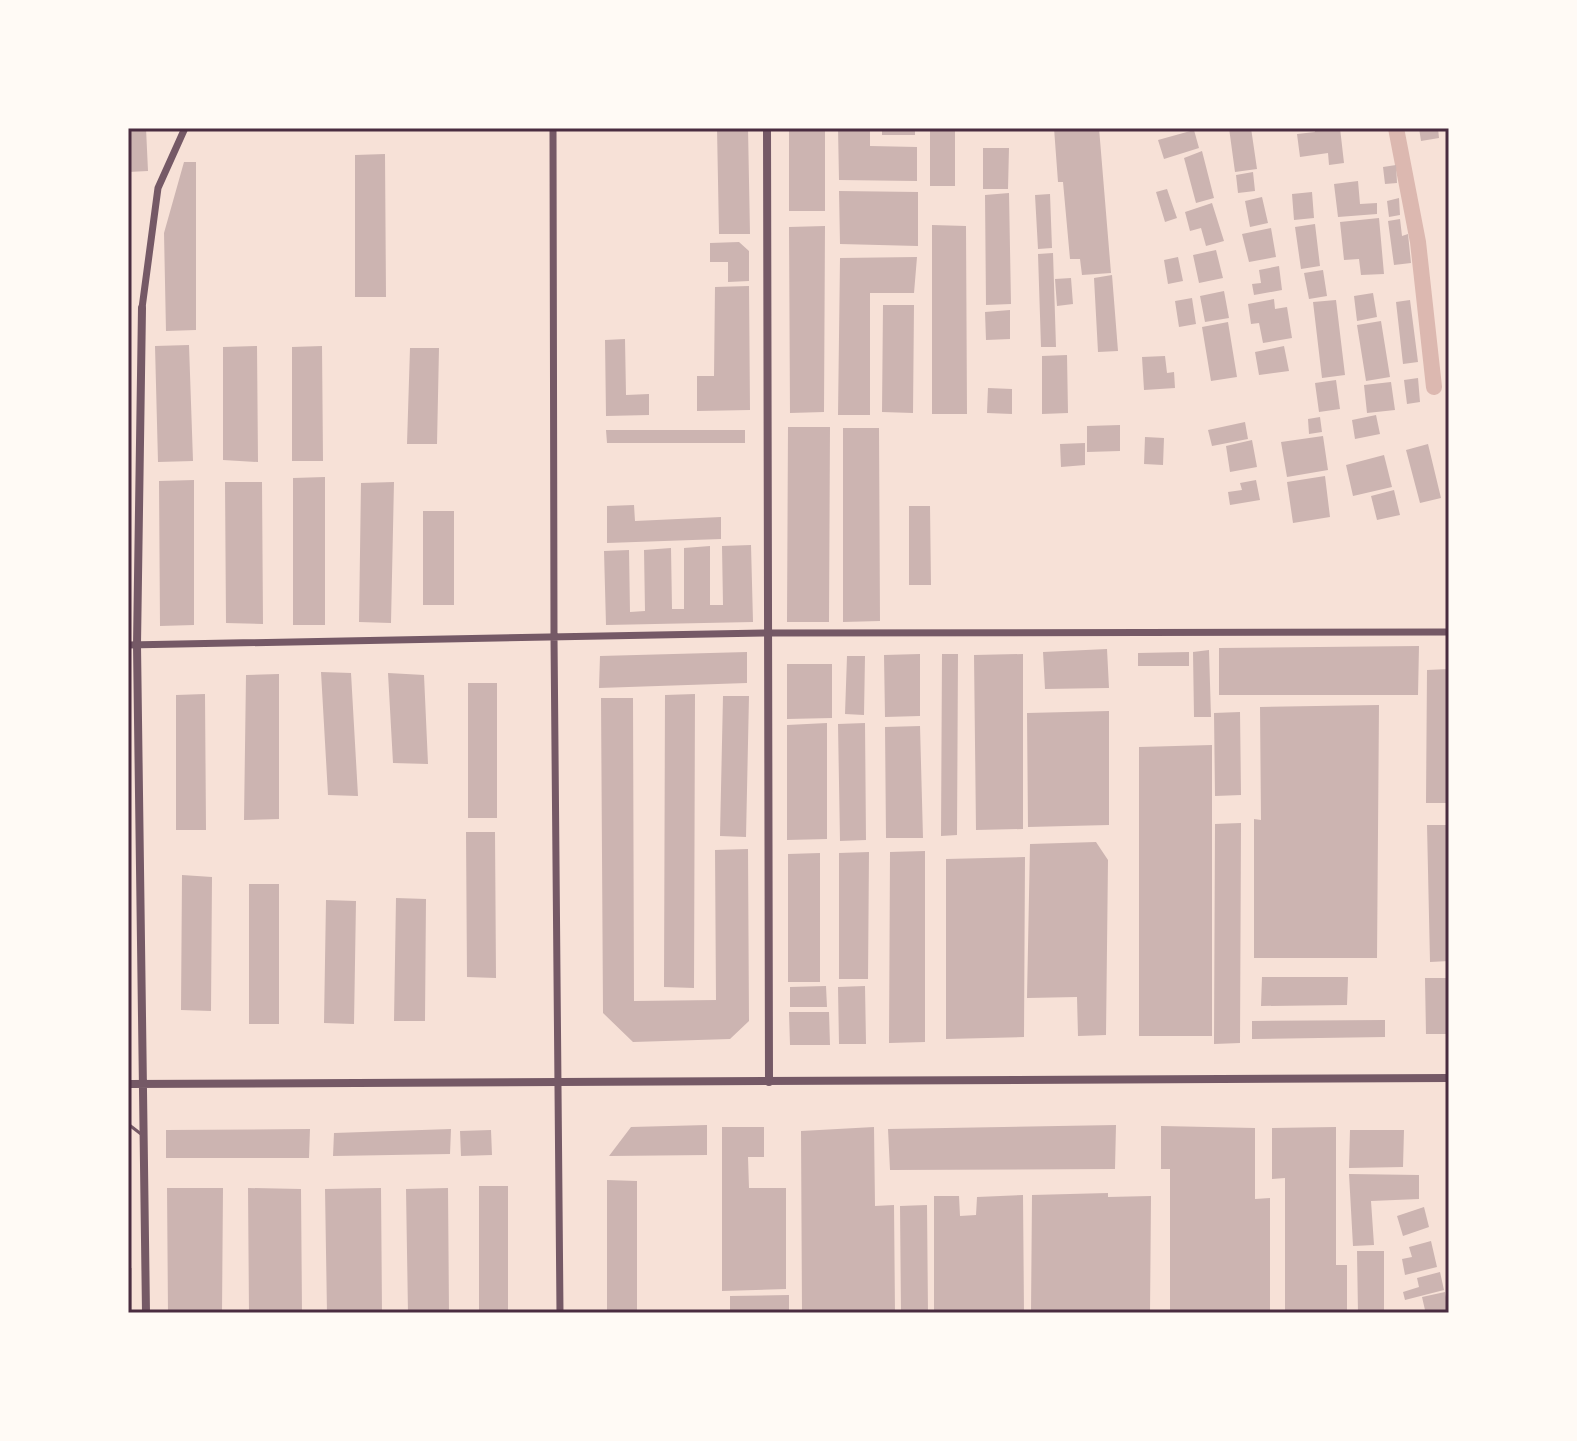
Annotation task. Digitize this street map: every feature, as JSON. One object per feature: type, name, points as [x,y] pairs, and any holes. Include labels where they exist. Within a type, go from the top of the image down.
[{"type":"street","points":[[146,1313],[144,1084],[132,645],[142,308],[158,188],[185,128]]},
{"type":"street","points":[[553,128],[560,1313]]},
{"type":"street","points":[[767,128],[769,1082]]},
{"type":"street","points":[[132,645],[767,633],[1449,632]]},
{"type":"street","points":[[128,1084],[1449,1078]]},
{"type":"lane","points":[[128,1124],[145,1136]]},
{"type":"building","points":[[128,128],[146,128],[148,171],[128,172]]},
{"type":"building","points":[[717,128],[748,128],[750,234],[719,234]]},
{"type":"building","points":[[789,128],[825,128],[825,211],[789,211]]},
{"type":"building","points":[[838,128],[870,128],[870,146],[917,147],[917,181],[839,180]]},
{"type":"building","points":[[882,128],[915,128],[915,135],[882,135]]},
{"type":"building","points":[[930,128],[955,128],[955,186],[930,186]]},
{"type":"building","points":[[1054,128],[1099,128],[1111,273],[1082,275],[1080,259],[1070,259],[1063,182],[1058,182]]},
{"type":"building","points":[[1229,128],[1251,128],[1257,169],[1235,172]]},
{"type":"building","points":[[1314,128],[1340,128],[1344,163],[1329,165],[1328,153],[1300,157],[1297,134],[1315,132]]},
{"type":"building","points":[[1419,128],[1438,128],[1439,138],[1421,141]]},
{"type":"building","points":[[1194,130],[1199,148],[1164,159],[1158,140]]},
{"type":"building","points":[[983,148],[1009,148],[1008,189],[983,189]]},
{"type":"building","points":[[1202,151],[1214,198],[1196,203],[1184,158]]},
{"type":"building","points":[[385,154],[386,297],[355,297],[355,155]]},
{"type":"building","points":[[184,162],[196,162],[196,330],[166,331],[164,233]]},
{"type":"building","points":[[1396,165],[1397,183],[1385,184],[1383,167]]},
{"type":"building","points":[[1253,172],[1255,191],[1238,193],[1236,175]]},
{"type":"building","points":[[1358,181],[1360,204],[1377,203],[1377,214],[1338,217],[1334,184]]},
{"type":"building","points":[[1167,189],[1177,218],[1165,222],[1156,192]]},
{"type":"building","points":[[839,191],[918,192],[918,246],[840,244]]},
{"type":"building","points":[[1312,192],[1314,218],[1294,220],[1292,194]]},
{"type":"building","points":[[1009,193],[1011,304],[986,305],[985,195]]},
{"type":"building","points":[[1050,194],[1052,248],[1038,249],[1035,195]]},
{"type":"building","points":[[1262,197],[1268,223],[1250,227],[1245,201]]},
{"type":"building","points":[[1399,198],[1400,215],[1389,217],[1387,201]]},
{"type":"building","points":[[1212,203],[1224,241],[1206,246],[1201,228],[1190,231],[1185,212]]},
{"type":"building","points":[[1379,218],[1384,274],[1361,275],[1359,259],[1344,260],[1340,222]]},
{"type":"building","points":[[1400,219],[1402,236],[1408,234],[1411,263],[1394,265],[1388,221]]},
{"type":"building","points":[[1315,224],[1320,266],[1301,269],[1295,227]]},
{"type":"building","points":[[932,225],[966,226],[967,414],[932,414]]},
{"type":"building","points":[[825,226],[824,412],[790,413],[789,227]]},
{"type":"building","points":[[1271,228],[1276,257],[1249,262],[1242,234]]},
{"type":"building","points":[[739,242],[749,251],[749,281],[728,282],[728,262],[710,262],[710,243]]},
{"type":"building","points":[[1216,250],[1223,278],[1199,283],[1193,255]]},
{"type":"building","points":[[1053,253],[1056,347],[1041,347],[1038,254]]},
{"type":"building","points":[[917,257],[914,293],[870,293],[870,415],[838,415],[840,258]]},
{"type":"building","points":[[1178,257],[1183,281],[1168,284],[1164,260]]},
{"type":"building","points":[[1279,266],[1282,290],[1254,295],[1252,284],[1261,283],[1259,270]]},
{"type":"building","points":[[1323,270],[1327,296],[1309,299],[1304,273]]},
{"type":"building","points":[[1112,275],[1118,351],[1098,352],[1094,278]]},
{"type":"building","points":[[1071,278],[1073,304],[1057,306],[1055,279]]},
{"type":"building","points":[[749,286],[750,410],[697,411],[697,376],[714,376],[715,287]]},
{"type":"building","points":[[1224,291],[1229,318],[1205,322],[1200,296]]},
{"type":"building","points":[[1373,293],[1377,317],[1357,321],[1354,296]]},
{"type":"building","points":[[1192,298],[1196,324],[1179,327],[1175,301]]},
{"type":"building","points":[[1274,299],[1275,309],[1287,307],[1292,338],[1263,343],[1259,323],[1251,324],[1248,304]]},
{"type":"building","points":[[1336,300],[1345,375],[1322,378],[1313,302]]},
{"type":"building","points":[[1410,300],[1418,362],[1403,364],[1396,302]]},
{"type":"building","points":[[883,305],[914,305],[913,413],[882,412]]},
{"type":"building","points":[[1010,310],[1010,339],[986,340],[985,312]]},
{"type":"building","points":[[1381,321],[1390,377],[1366,381],[1357,325]]},
{"type":"building","points":[[1228,322],[1237,377],[1211,381],[1202,327]]},
{"type":"building","points":[[625,339],[626,395],[649,394],[649,415],[606,416],[605,340]]},
{"type":"building","points":[[189,345],[193,461],[158,462],[155,346]]},
{"type":"building","points":[[257,346],[258,462],[223,460],[223,347]]},
{"type":"building","points":[[322,346],[323,461],[292,461],[292,347]]},
{"type":"building","points":[[1284,346],[1289,371],[1259,375],[1255,352]]},
{"type":"building","points":[[410,348],[439,348],[437,444],[407,444]]},
{"type":"building","points":[[1067,355],[1068,413],[1042,414],[1042,356]]},
{"type":"building","points":[[1165,356],[1167,373],[1174,372],[1175,388],[1144,390],[1142,357]]},
{"type":"building","points":[[1418,378],[1420,402],[1407,404],[1404,380]]},
{"type":"building","points":[[1336,380],[1340,409],[1319,412],[1315,383]]},
{"type":"building","points":[[1391,382],[1395,410],[1367,413],[1364,385]]},
{"type":"building","points":[[988,388],[1012,389],[1012,414],[987,413]]},
{"type":"building","points":[[1376,415],[1380,434],[1355,439],[1352,420]]},
{"type":"building","points":[[1320,417],[1322,432],[1309,434],[1308,419]]},
{"type":"building","points":[[1245,422],[1248,439],[1212,446],[1208,430]]},
{"type":"building","points":[[1120,425],[1120,451],[1087,452],[1087,426]]},
{"type":"building","points":[[788,427],[830,427],[829,622],[787,622]]},
{"type":"building","points":[[843,428],[879,428],[880,621],[843,622]]},
{"type":"building","points":[[606,430],[745,430],[745,443],[607,443]]},
{"type":"building","points":[[1323,436],[1328,470],[1287,477],[1281,442]]},
{"type":"building","points":[[1145,437],[1164,438],[1163,465],[1144,464]]},
{"type":"building","points":[[1252,440],[1257,467],[1230,472],[1226,446]]},
{"type":"building","points":[[1085,443],[1085,465],[1061,467],[1060,444]]},
{"type":"building","points":[[1428,444],[1441,498],[1420,503],[1406,450]]},
{"type":"building","points":[[1384,455],[1392,487],[1353,496],[1346,465]]},
{"type":"building","points":[[1325,476],[1330,517],[1293,523],[1287,482]]},
{"type":"building","points":[[325,477],[325,625],[293,625],[293,478]]},
{"type":"building","points":[[194,480],[194,625],[160,626],[159,481]]},
{"type":"building","points":[[1256,480],[1260,500],[1230,505],[1228,492],[1242,490],[1240,483]]},
{"type":"building","points":[[225,482],[262,482],[263,624],[226,623]]},
{"type":"building","points":[[394,482],[391,623],[359,622],[361,483]]},
{"type":"building","points":[[1394,490],[1400,515],[1377,520],[1371,496]]},
{"type":"building","points":[[634,505],[635,521],[721,517],[721,539],[607,543],[607,506]]},
{"type":"building","points":[[909,506],[930,506],[931,585],[909,585]]},
{"type":"building","points":[[423,511],[454,511],[454,605],[423,605]]},
{"type":"building","points":[[751,545],[753,622],[606,625],[604,551],[629,550],[630,612],[645,611],[644,550],[671,548],[672,609],[684,609],[684,548],[710,546],[710,605],[723,605],[722,546]]},
{"type":"building","points":[[1419,646],[1418,695],[1219,695],[1219,648]]},
{"type":"building","points":[[1107,649],[1109,688],[1045,689],[1043,652]]},
{"type":"building","points":[[1209,650],[1211,717],[1194,717],[1193,652]]},
{"type":"building","points":[[747,652],[747,683],[599,688],[600,656]]},
{"type":"building","points":[[1189,652],[1189,666],[1138,666],[1138,653]]},
{"type":"building","points":[[920,654],[920,716],[885,717],[884,655]]},
{"type":"building","points":[[942,654],[958,654],[957,835],[941,836]]},
{"type":"building","points":[[1023,654],[1023,829],[976,830],[974,655]]},
{"type":"building","points":[[847,656],[865,656],[864,715],[845,714]]},
{"type":"building","points":[[787,664],[832,664],[832,718],[787,719]]},
{"type":"building","points":[[1449,669],[1449,803],[1426,803],[1427,670]]},
{"type":"building","points":[[321,672],[351,673],[358,796],[328,795]]},
{"type":"building","points":[[388,673],[424,675],[428,764],[393,763]]},
{"type":"building","points":[[279,674],[279,819],[244,820],[246,675]]},
{"type":"building","points":[[468,683],[497,683],[497,818],[468,818]]},
{"type":"building","points":[[205,694],[206,830],[176,830],[176,695]]},
{"type":"building","points":[[695,694],[694,988],[664,987],[665,695]]},
{"type":"building","points":[[723,696],[749,696],[746,837],[720,836]]},
{"type":"building","points":[[601,698],[633,698],[634,1001],[716,1000],[715,850],[748,849],[749,1021],[730,1039],[633,1042],[603,1013]]},
{"type":"building","points":[[1379,705],[1377,958],[1254,958],[1254,819],[1261,820],[1260,707]]},
{"type":"building","points":[[1109,711],[1109,825],[1028,827],[1027,713]]},
{"type":"building","points":[[1240,712],[1241,795],[1215,796],[1214,713]]},
{"type":"building","points":[[827,723],[827,839],[787,840],[787,725]]},
{"type":"building","points":[[865,723],[866,840],[840,841],[838,724]]},
{"type":"building","points":[[920,726],[923,838],[886,838],[885,727]]},
{"type":"building","points":[[1212,745],[1212,1036],[1139,1036],[1139,747]]},
{"type":"building","points":[[1241,823],[1240,1043],[1214,1044],[1215,824]]},
{"type":"building","points":[[1427,825],[1449,825],[1449,961],[1430,962]]},
{"type":"building","points":[[466,832],[495,832],[496,978],[467,977]]},
{"type":"building","points":[[1096,842],[1108,860],[1106,1035],[1078,1036],[1077,997],[1027,998],[1030,844]]},
{"type":"building","points":[[925,851],[925,1042],[889,1043],[890,852]]},
{"type":"building","points":[[869,852],[868,979],[839,979],[839,853]]},
{"type":"building","points":[[820,853],[820,982],[788,982],[788,854]]},
{"type":"building","points":[[1025,857],[1024,1037],[946,1039],[946,859]]},
{"type":"building","points":[[182,875],[212,877],[211,1011],[181,1010]]},
{"type":"building","points":[[249,884],[279,884],[279,1024],[249,1024]]},
{"type":"building","points":[[396,898],[426,899],[425,1021],[394,1021]]},
{"type":"building","points":[[326,900],[356,901],[354,1024],[324,1023]]},
{"type":"building","points":[[1262,977],[1348,977],[1347,1005],[1261,1006]]},
{"type":"building","points":[[1425,978],[1449,978],[1449,1034],[1426,1034]]},
{"type":"building","points":[[826,986],[827,1007],[790,1007],[790,987]]},
{"type":"building","points":[[865,986],[866,1044],[839,1044],[838,987]]},
{"type":"building","points":[[789,1012],[829,1012],[830,1045],[790,1045]]},
{"type":"building","points":[[1385,1020],[1385,1037],[1252,1039],[1252,1021]]},
{"type":"building","points":[[707,1125],[707,1155],[609,1156],[631,1127]]},
{"type":"building","points":[[1116,1125],[1115,1169],[890,1170],[888,1129]]},
{"type":"building","points":[[1161,1126],[1255,1128],[1255,1199],[1270,1198],[1270,1313],[1170,1313],[1170,1169],[1161,1169]]},
{"type":"building","points":[[722,1127],[764,1127],[764,1157],[748,1157],[749,1188],[786,1188],[786,1289],[722,1291]]},
{"type":"building","points":[[874,1127],[875,1206],[894,1205],[895,1313],[802,1313],[801,1131]]},
{"type":"building","points":[[1336,1127],[1336,1265],[1347,1265],[1347,1313],[1285,1313],[1285,1178],[1272,1179],[1272,1128]]},
{"type":"building","points":[[310,1129],[309,1158],[166,1158],[166,1130]]},
{"type":"building","points":[[451,1129],[450,1154],[333,1156],[334,1133]]},
{"type":"building","points":[[491,1130],[492,1155],[461,1156],[460,1131]]},
{"type":"building","points":[[1350,1130],[1404,1130],[1403,1167],[1349,1168]]},
{"type":"building","points":[[1349,1174],[1419,1175],[1419,1199],[1371,1201],[1374,1245],[1353,1246]]},
{"type":"building","points":[[607,1180],[637,1181],[637,1313],[607,1313]]},
{"type":"building","points":[[479,1186],[508,1186],[508,1313],[479,1313]]},
{"type":"building","points":[[167,1188],[223,1188],[222,1313],[168,1313]]},
{"type":"building","points":[[248,1188],[301,1189],[302,1313],[249,1313]]},
{"type":"building","points":[[381,1188],[382,1313],[327,1313],[325,1189]]},
{"type":"building","points":[[448,1188],[449,1313],[408,1313],[406,1189]]},
{"type":"building","points":[[1108,1193],[1108,1197],[1151,1196],[1150,1313],[1031,1313],[1032,1195]]},
{"type":"building","points":[[1023,1195],[1024,1313],[934,1313],[934,1196],[959,1196],[960,1216],[976,1215],[977,1197]]},
{"type":"building","points":[[927,1205],[928,1313],[901,1313],[900,1206]]},
{"type":"building","points":[[1424,1207],[1429,1227],[1403,1236],[1397,1216]]},
{"type":"building","points":[[1431,1241],[1437,1267],[1405,1275],[1402,1259],[1412,1257],[1409,1247]]},
{"type":"building","points":[[1357,1251],[1384,1251],[1384,1313],[1358,1313]]},
{"type":"building","points":[[128,1268],[132,1268],[132,1313],[128,1313]]},
{"type":"building","points":[[1440,1272],[1444,1290],[1405,1300],[1403,1292],[1419,1287],[1417,1278]]},
{"type":"building","points":[[1445,1292],[1449,1313],[1418,1313],[1425,1310],[1422,1297]]},
{"type":"building","points":[[789,1295],[789,1313],[730,1313],[730,1296]]},
{"type":"waterway","points":[[1396,128],[1418,242],[1434,387]]}]
